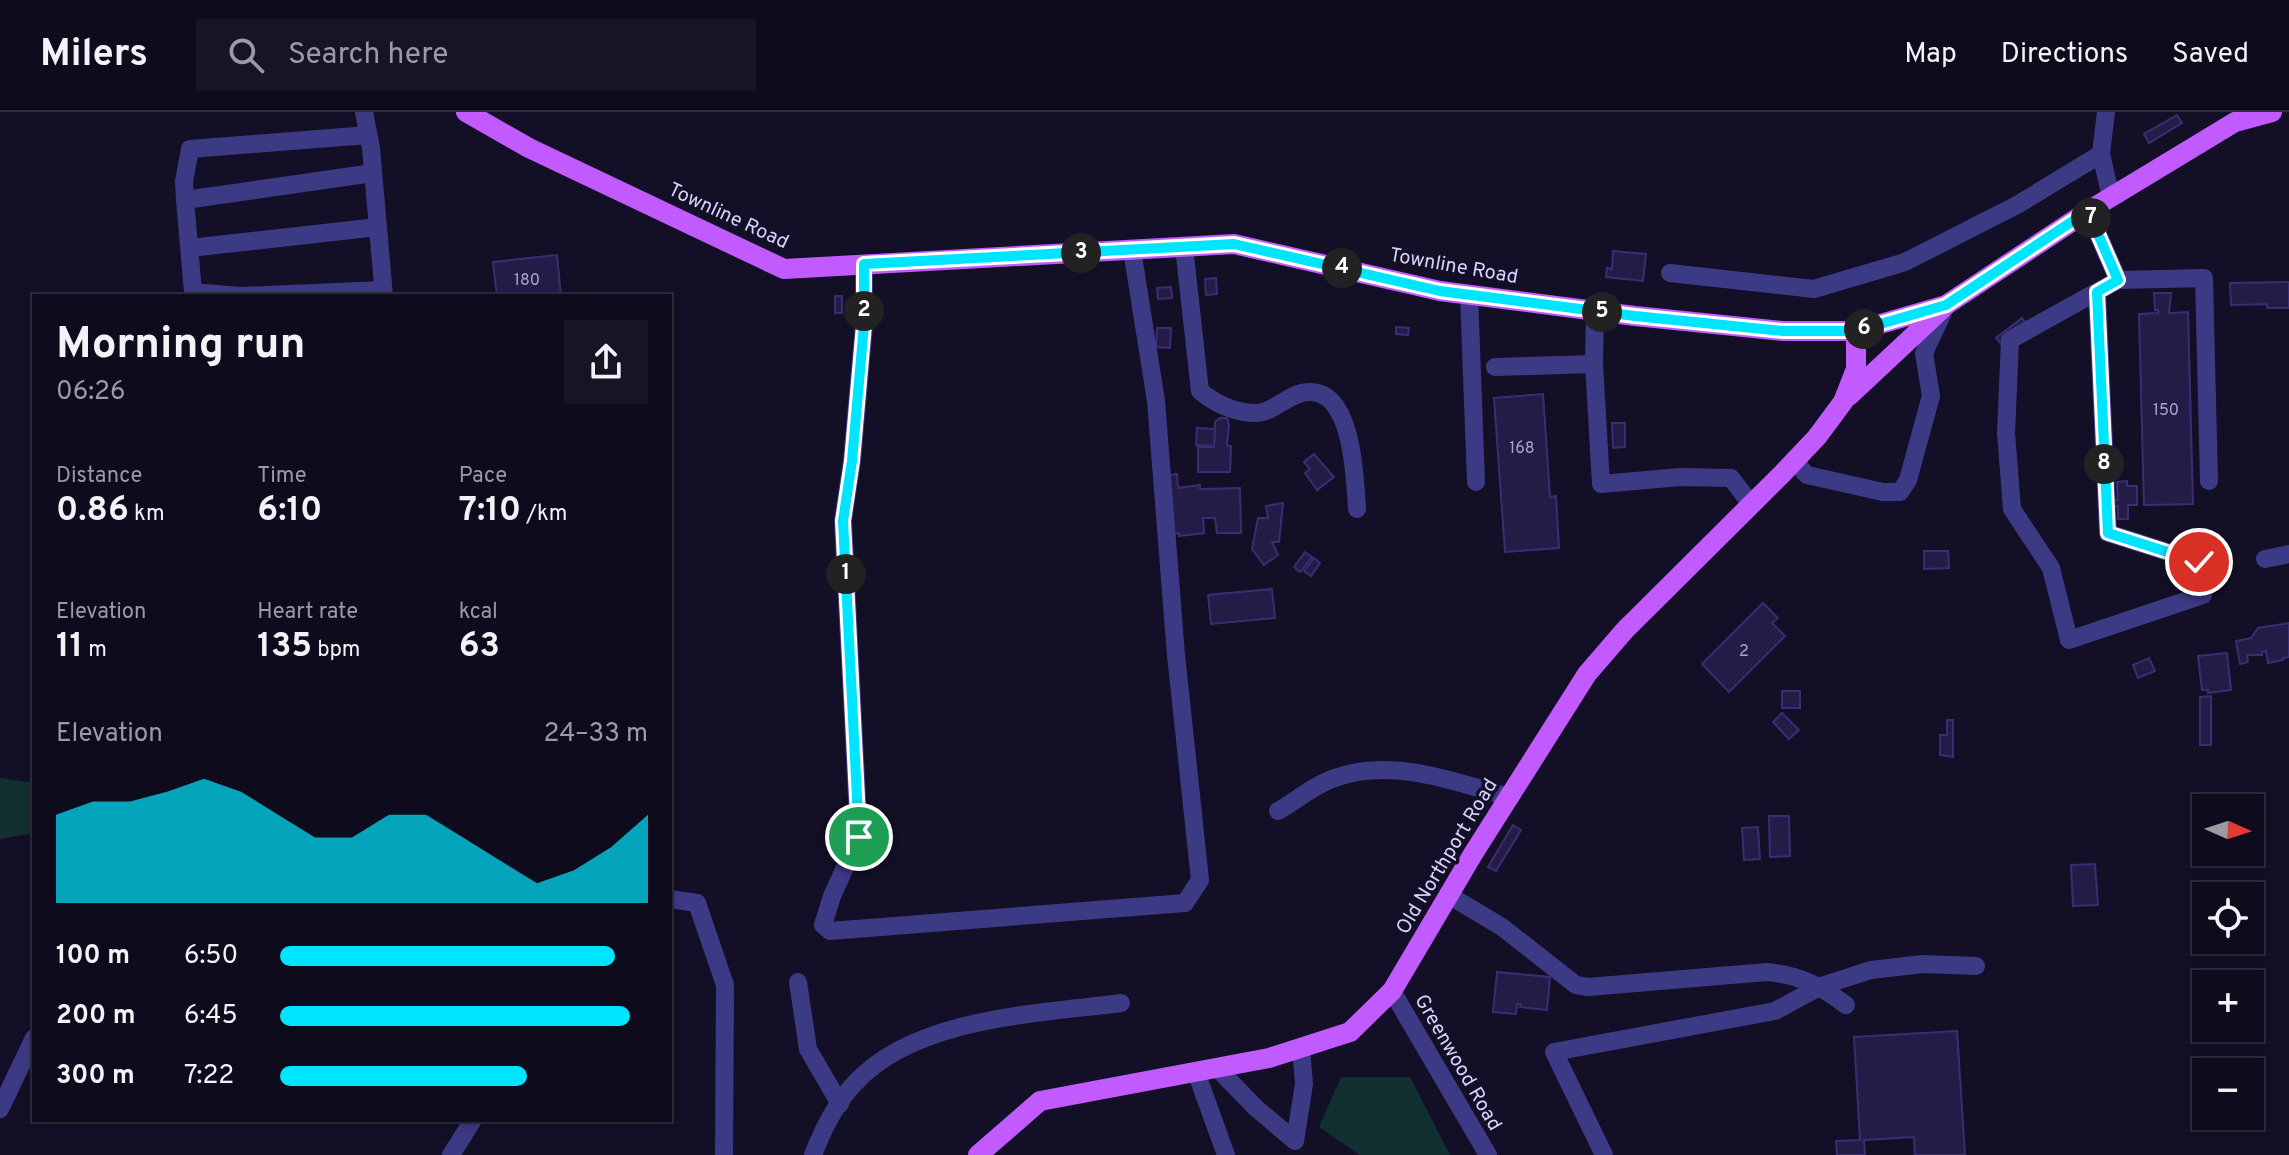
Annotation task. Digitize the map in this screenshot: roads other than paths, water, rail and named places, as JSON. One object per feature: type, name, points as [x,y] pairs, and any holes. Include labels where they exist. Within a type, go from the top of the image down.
[{"type":"main road","name":"Townline Road","points":[[466,112],[529,148],[784,269],[1234,244],[1440,291],[1783,331],[1856,331],[1946,305],[2088,211],[2235,122],[2272,112]]},
{"type":"main road","name":"Old Northport Road","points":[[978,1155],[1040,1101],[1269,1058],[1350,1032],[1392,991],[1587,674],[1625,630],[1817,437],[1843,402],[1946,305]]},
{"type":"main road","name":"Old Northport Road","points":[[1843,402],[1856,369],[1856,331]]},
{"type":"street","points":[[336,294],[384,293],[364,112]]},
{"type":"street","points":[[2106,112],[2101,154],[2111,197]]},
{"type":"street","points":[[194,294],[184,181],[190,149],[368,135]]},
{"type":"street","points":[[1670,273],[1814,289],[1905,262],[2017,205],[2101,154]]},
{"type":"street","points":[[185,200],[373,173]]},
{"type":"street","points":[[2088,211],[2118,280]]},
{"type":"street","points":[[190,248],[378,227]]},
{"type":"street","points":[[1184,247],[1200,391],[1234,411],[1261,413],[1289,397],[1310,391],[1328,398],[1339,410],[1348,433],[1355,469],[1357,509]]},
{"type":"street","points":[[864,264],[861,355],[852,461],[843,521],[859,837],[832,896],[823,925],[830,931],[1185,903],[1200,880],[1176,655],[1156,401],[1132,250]]},
{"type":"street","points":[[2097,292],[2108,533],[2199,562],[2203,595],[2069,640],[2051,568],[2012,509],[2006,433],[2010,340],[2118,280],[2204,278],[2209,481]]},
{"type":"street","points":[[1469,294],[1476,482]]},
{"type":"street","points":[[1794,461],[1807,475],[1883,492],[1900,492],[1908,480],[1931,396],[1924,353],[1946,305]]},
{"type":"street","points":[[1595,311],[1594,364],[1601,484],[1680,477],[1731,478],[1751,504]]},
{"type":"street","points":[[1495,367],[1594,364]]},
{"type":"street","points":[[2265,559],[2289,554]]},
{"type":"street","points":[[1278,811],[1336,777],[1375,769],[1436,776],[1509,797]]},
{"type":"street","points":[[1450,896],[1502,927],[1576,985],[1588,987],[1767,972],[1790,974],[1821,986],[1846,1005]]},
{"type":"street","points":[[672,899],[697,903],[725,985],[724,1155]]},
{"type":"street","points":[[1604,1155],[1554,1052],[1775,1011],[1821,986],[1871,970],[1923,964],[1976,966]]},
{"type":"street","points":[[798,982],[808,1049],[840,1104]]},
{"type":"street","name":"Greenwood Road","points":[[1392,991],[1488,1155]]},
{"type":"street","points":[[813,1155],[824,1125],[856,1081],[900,1048],[978,1021],[1121,1003]]},
{"type":"street","points":[[0,1109],[32,1042]]},
{"type":"street","points":[[1296,1148],[1304,1084],[1301,1048]]},
{"type":"street","points":[[1217,1068],[1296,1148]]},
{"type":"street","points":[[1196,1072],[1226,1155]]},
{"type":"street","points":[[451,1155],[472,1122]]}]
